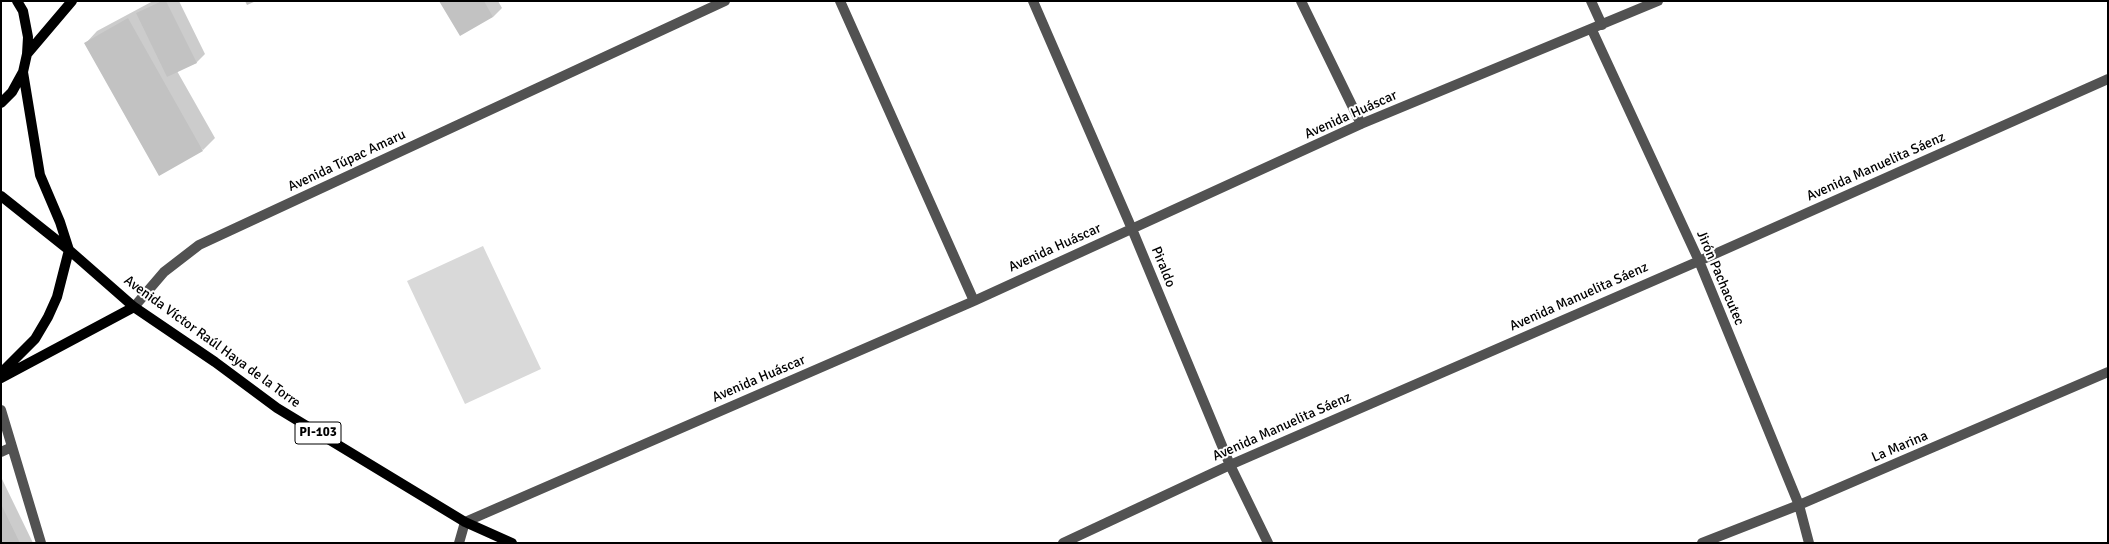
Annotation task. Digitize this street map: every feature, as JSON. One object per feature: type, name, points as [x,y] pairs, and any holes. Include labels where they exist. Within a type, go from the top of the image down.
[{"type":"main road","points":[[1,103],[12,92],[23,72],[27,54],[28,37],[22,11],[17,1]]},
{"type":"main road","points":[[27,54],[72,1]]},
{"type":"main road","name":"Avenida Víctor Raúl Haya de la Torre","points":[[23,72],[40,175],[69,250]]},
{"type":"main road","name":"Avenida Víctor Raúl Haya de la Torre","points":[[1,196],[69,250],[134,307],[215,362],[277,408],[465,522],[512,543]]},
{"type":"main road","points":[[1,374],[35,339],[48,317],[57,297],[69,250]]},
{"type":"main road","name":"Avenida Túpac Amaru","points":[[1,378],[134,307]]},
{"type":"street","name":"Avenida Túpac Amaru","points":[[134,307],[164,272],[199,245],[724,1]]},
{"type":"street","points":[[840,1],[974,301]]},
{"type":"street","name":"Piraldo","points":[[1033,1],[1132,229],[1230,465],[1268,543]]},
{"type":"street","points":[[1301,1],[1361,124]]},
{"type":"street","points":[[1591,1],[1602,25]]},
{"type":"street","name":"Avenida Huáscar","points":[[465,522],[974,301],[1361,124],[1592,30],[1658,1]]},
{"type":"street","name":"Jirón Pachacutec","points":[[1592,30],[1699,261],[1799,505],[1809,543]]},
{"type":"street","name":"Avenida Manuelita Sáenz","points":[[1063,543],[1230,465],[1699,261],[2108,79]]},
{"type":"street","name":"La Marina","points":[[1702,543],[1799,505],[2108,372]]},
{"type":"street","points":[[1,410],[42,543]]},
{"type":"street","points":[[1,452],[12,447]]},
{"type":"street","points":[[459,543],[465,522]]},
{"type":"shaded area","points":[[483,246],[541,369],[465,404],[407,281]]},
{"type":"building","points":[[162,1],[166,1],[197,63],[167,77],[136,13]]},
{"type":"building","points":[[245,1],[256,1],[247,5]]},
{"type":"building","points":[[439,1],[484,1],[493,17],[460,36]]},
{"type":"building","points":[[128,18],[203,151],[159,176],[84,43]]},
{"type":"building","points":[[1,504],[20,543],[1,543]]}]
